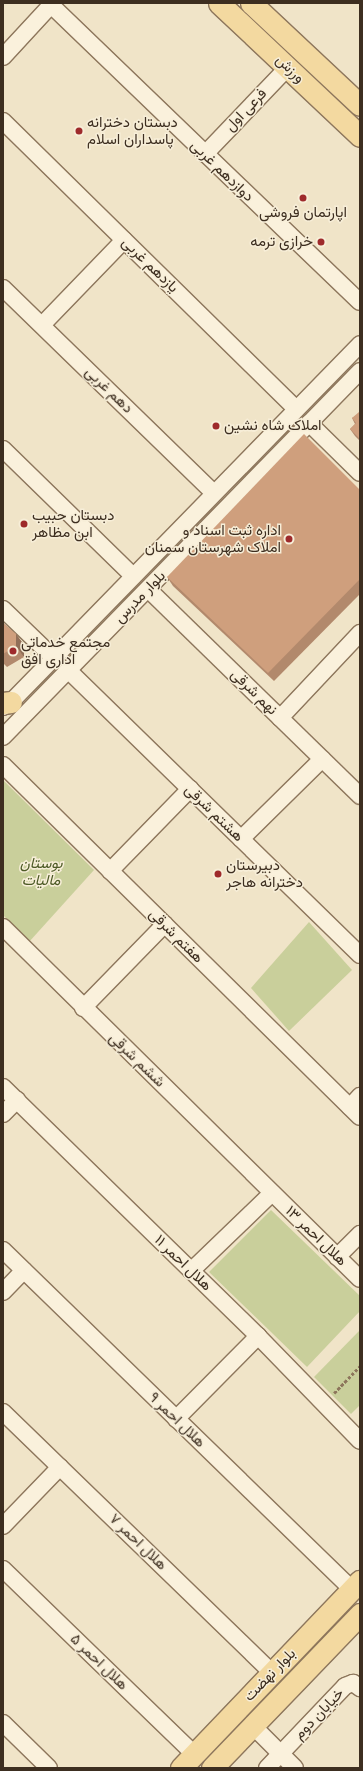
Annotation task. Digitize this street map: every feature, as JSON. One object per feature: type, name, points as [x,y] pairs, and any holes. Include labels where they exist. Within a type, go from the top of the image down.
[{"type":"main road","name":"ورزش","points":[[219,3],[360,136]]},
{"type":"main road","name":"ورزش","points":[[251,3],[360,105]]},
{"type":"main road","name":"بلوار نهضت","points":[[188,1761],[356,1585]]},
{"type":"main road","name":"بلوار نهضت","points":[[212,1768],[360,1614]]},
{"type":"street","points":[[3,57],[50,4]]},
{"type":"street","name":"دوازدهم غربی","points":[[50,4],[360,302]]},
{"type":"street","name":"فرعی اول","points":[[205,154],[288,67]]},
{"type":"street","name":"یازدهم غربی","points":[[3,121],[296,409]]},
{"type":"street","points":[[42,325],[124,240]]},
{"type":"street","name":"دهم غربی","points":[[3,288],[214,493]]},
{"type":"street","name":"بلوار مدرس","points":[[6,704],[54,658],[360,344]]},
{"type":"street","name":"بلوار مدرس","points":[[3,737],[360,371]]},
{"type":"street","points":[[309,423],[360,473]]},
{"type":"street","points":[[3,449],[133,576]]},
{"type":"street","points":[[232,476],[246,488]]},
{"type":"street","name":"نهم شرقی","points":[[148,589],[360,796]]},
{"type":"street","points":[[3,609],[54,658]]},
{"type":"street","points":[[280,718],[359,636]]},
{"type":"street","name":"هشتم شرقی","points":[[68,670],[360,956]]},
{"type":"street","points":[[241,839],[322,759]]},
{"type":"street","name":"هفتم شرقی","points":[[3,765],[110,871],[357,1107]]},
{"type":"street","points":[[110,871],[190,789]]},
{"type":"street","points":[[83,1008],[165,924]]},
{"type":"street","name":"ششم شرقی","points":[[3,927],[83,1008],[272,1193]]},
{"type":"street","name":"هلال احمر ۱۱","points":[[3,1087],[258,1336],[360,1441]]},
{"type":"street","points":[[3,1114],[17,1100]]},
{"type":"street","points":[[191,1271],[272,1193]]},
{"type":"street","name":"هلال احمر ۱۳","points":[[272,1193],[360,1279]]},
{"type":"street","points":[[338,1257],[360,1234]]},
{"type":"street","name":"هلال احمر ۹","points":[[3,1250],[176,1419],[356,1585]]},
{"type":"street","points":[[3,1292],[24,1270]]},
{"type":"street","points":[[176,1419],[258,1336]]},
{"type":"street","name":"هلال احمر ۷","points":[[3,1412],[272,1673]]},
{"type":"street","points":[[3,1526],[60,1467]]},
{"type":"street","name":"هلال احمر ۵","points":[[3,1569],[188,1761]]},
{"type":"street","name":"خیابان دوم","points":[[267,1768],[346,1686],[352,1683],[360,1688]]},
{"type":"street","points":[[3,1723],[49,1768]]},
{"type":"street","points":[[253,1726],[295,1768]]},
{"type":"path","points":[[324,1404],[360,1366]]},
{"type":"green space","name":"بوستان مالیات","points":[[3,780],[94,870],[29,942],[3,915]]},
{"type":"green space","points":[[309,922],[352,970],[289,1031],[251,988]]},
{"type":"green space","points":[[271,1210],[360,1296],[360,1311],[307,1367],[209,1272]]},
{"type":"green space","points":[[360,1330],[360,1405],[351,1414],[314,1377]]},
{"type":"building","points":[[359,412],[360,439],[350,429],[356,423],[352,418]]},
{"type":"building","name":"اداره ثبت اسناد و املاک شهرستان سمنان","points":[[304,434],[360,490],[360,579],[268,673],[167,577]]},
{"type":"building","points":[[3,623],[16,634],[16,646],[3,654]]},
{"type":"place","name":"دبستان دخترانه پاسداران اسلام","points":[[79,131]]},
{"type":"place","name":"اپارتمان فروشی","points":[[303,198]]},
{"type":"place","name":"خرازی ترمه","points":[[321,242]]},
{"type":"place","name":"املاک شاه نشین","points":[[216,426]]},
{"type":"place","name":"دبستان حبیب ابن مظاهر","points":[[24,524]]},
{"type":"place","name":"اداره ثبت اسناد و املاک شهرستان سمنان","points":[[289,539]]},
{"type":"place","name":"مجتمع خدماتی اداری افق","points":[[13,651]]},
{"type":"place","name":"دبیرستان دخترانه هاجر","points":[[218,874]]}]
